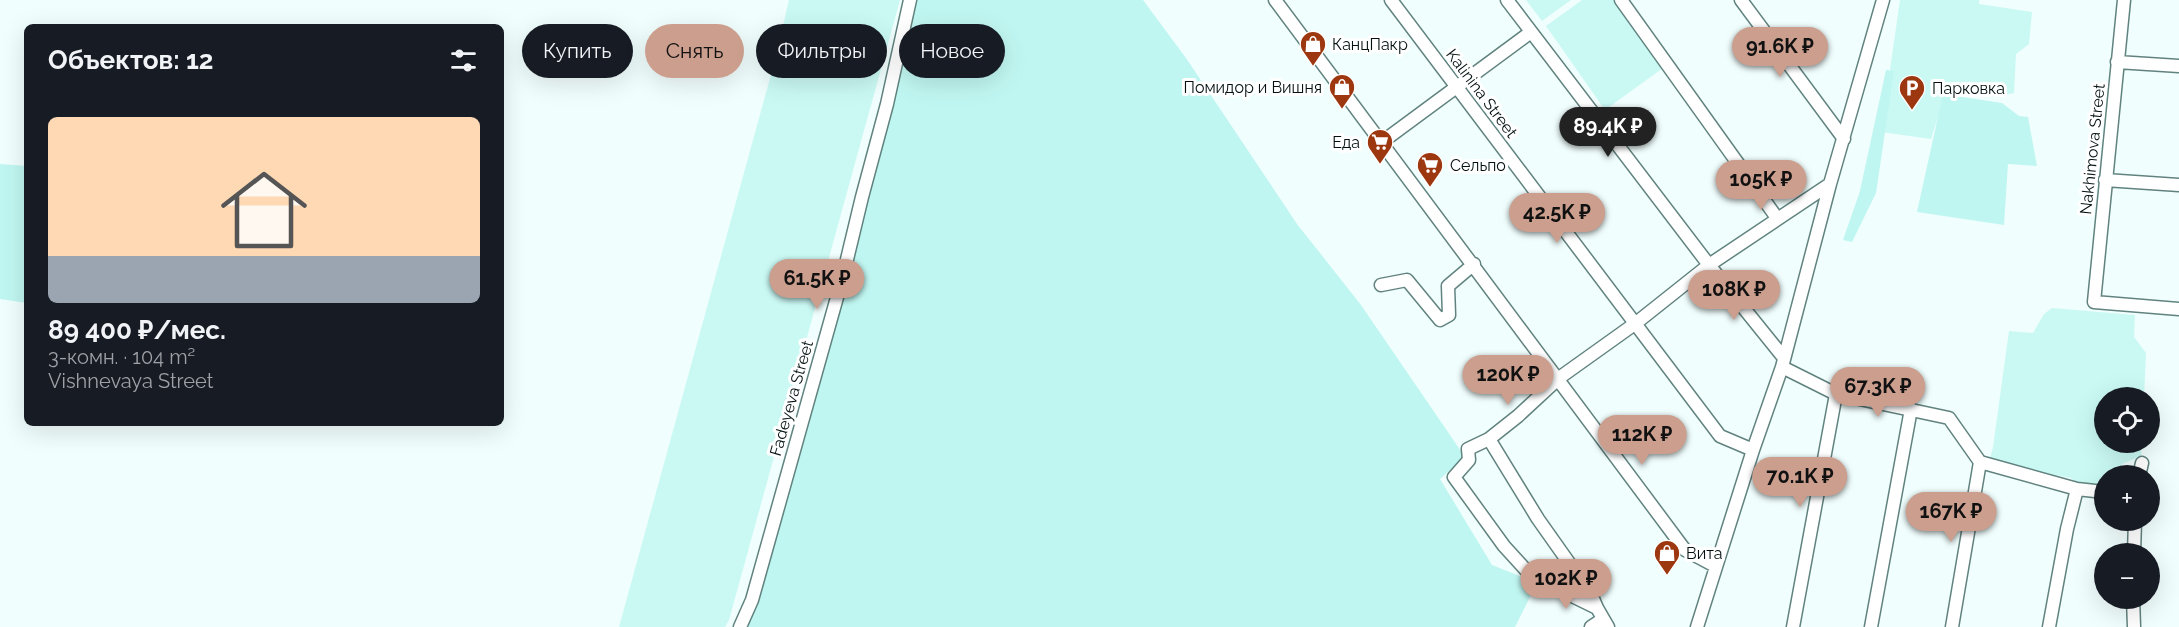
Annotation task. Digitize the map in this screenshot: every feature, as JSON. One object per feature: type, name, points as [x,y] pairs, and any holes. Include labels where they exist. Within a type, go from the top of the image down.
[{"type":"street","name":"Fadeyeva Street","points":[[740,627],[752,600],[843,276],[910,0]]},
{"type":"street","points":[[1275,0],[1685,550],[1715,566]]},
{"type":"street","name":"Kalinina Street","points":[[1391,0],[1720,436],[1753,450]]},
{"type":"street","points":[[1507,0],[1783,362],[1836,394],[1949,418],[1980,462],[2076,489],[2094,491]]},
{"type":"street","points":[[1621,0],[1777,218]]},
{"type":"street","points":[[1741,0],[1844,139]]},
{"type":"street","points":[[1697,627],[1783,362],[1830,184],[1883,0]]},
{"type":"street","name":"Nakhimova Street","points":[[2124,0],[2116,62],[2094,302],[2179,309]]},
{"type":"street","points":[[1382,142],[1531,32]]},
{"type":"street","points":[[2116,62],[2179,66]]},
{"type":"street","points":[[2105,180],[2179,185]]},
{"type":"street","points":[[1603,618],[1546,583],[1533,579],[1504,546],[1454,477],[1469,459],[1468,449],[1489,439],[1559,378],[1636,323],[1709,265],[1830,184]]},
{"type":"street","points":[[1381,285],[1407,280],[1440,321],[1449,315],[1448,286],[1474,264]]},
{"type":"street","points":[[1793,627],[1836,394]]},
{"type":"street","points":[[1871,627],[1911,409]]},
{"type":"street","points":[[1489,439],[1538,519],[1592,594],[1603,618]]},
{"type":"street","points":[[1952,627],[1980,462]]},
{"type":"street","points":[[2049,627],[2076,489]]},
{"type":"street","points":[[2133,609],[2134,627]]},
{"type":"street","points":[[1591,627],[1603,618]]},
{"type":"shaded area","points":[[789,0],[900,0],[887,47],[887,24],[783,24]]},
{"type":"shaded area","points":[[915,0],[1143,0],[1186,58],[1297,224],[1361,305],[1465,457],[1440,479],[1492,565],[1537,583],[1515,627],[745,627],[899,59],[899,78],[1005,78],[1005,24],[908,24]]},
{"type":"shaded area","points":[[1526,0],[1571,0],[1542,21]]},
{"type":"shaded area","points":[[1582,0],[1614,0],[1663,68],[1605,110],[1546,26]]},
{"type":"shaded area","points":[[1900,0],[1979,0],[1979,4],[2032,12],[2029,44],[2016,54],[2014,93],[1996,97],[1946,92],[1931,139],[1881,132]]},
{"type":"shaded area","points":[[1886,70],[1894,71],[1876,193],[1852,242],[1843,240],[1860,191]]},
{"type":"shaded area","points":[[770,78],[878,78],[729,620],[725,627],[619,627]]},
{"type":"shaded area","points":[[1943,94],[2002,103],[2019,116],[2028,117],[2037,166],[2008,164],[2004,225],[1917,212]]},
{"type":"shaded area","points":[[0,164],[24,166],[24,303],[0,299]]},
{"type":"shaded area","points":[[2052,308],[2135,315],[2134,337],[2146,353],[2144,387],[2094,387],[2094,453],[2141,453],[2141,456],[2122,465],[2094,465],[2094,485],[2078,484],[2071,478],[1989,462],[2009,331],[2033,333],[2044,314]]},
{"type":"place","name":"КанцПакр","points":[[1313,67]]},
{"type":"place","name":"Помидор и Вишня","points":[[1342,110]]},
{"type":"place","name":"Парковка","points":[[1912,111]]},
{"type":"place","name":"Еда","points":[[1380,165]]},
{"type":"place","name":"Сельпо","points":[[1430,188]]},
{"type":"place","name":"Вита","points":[[1667,576]]}]
